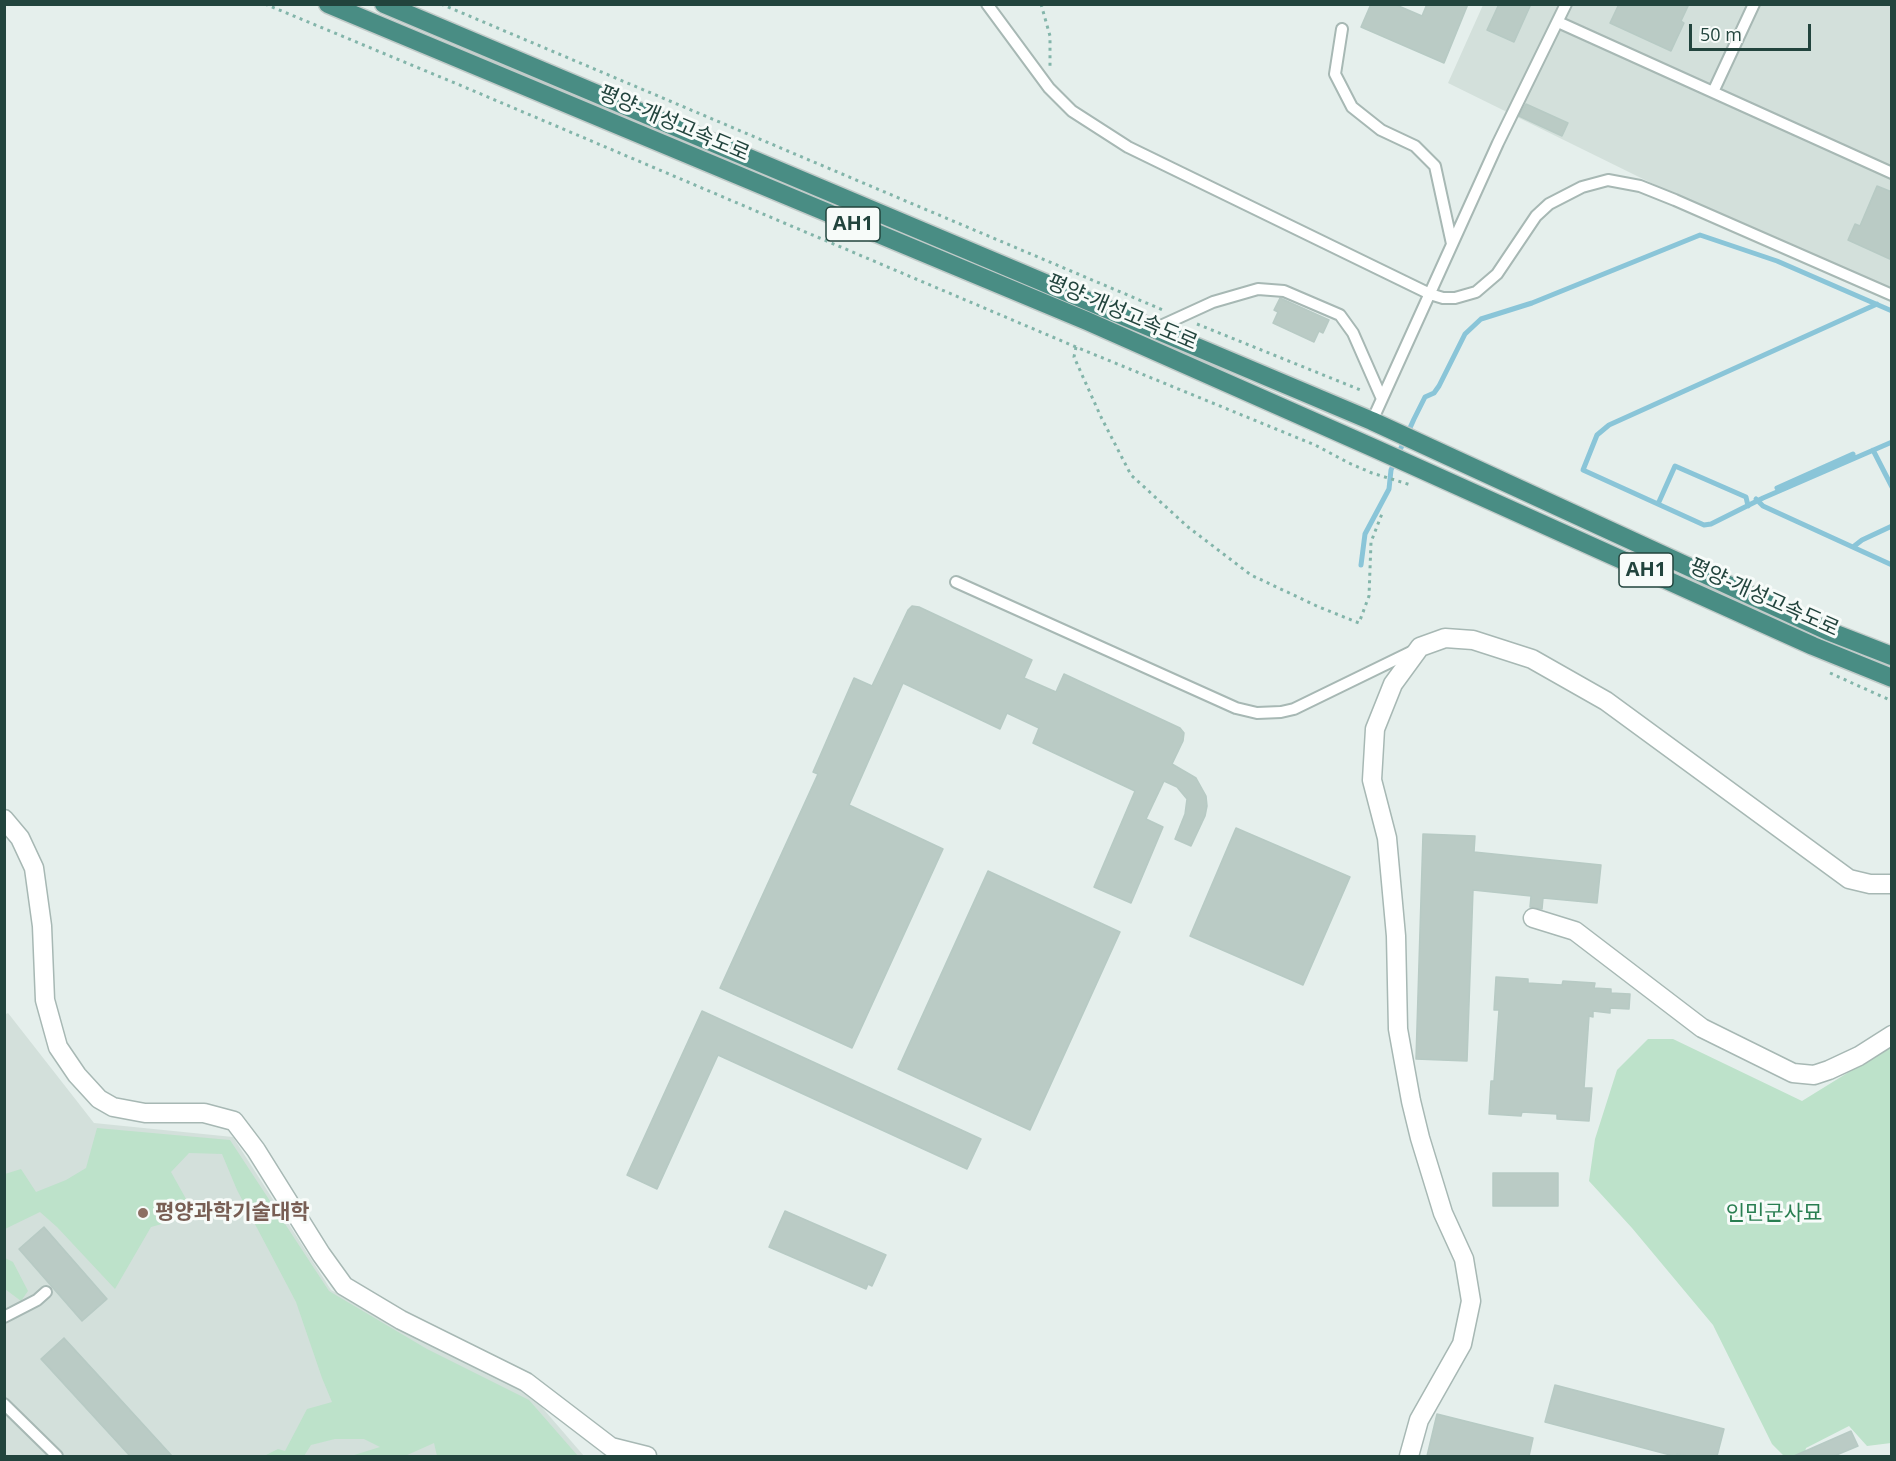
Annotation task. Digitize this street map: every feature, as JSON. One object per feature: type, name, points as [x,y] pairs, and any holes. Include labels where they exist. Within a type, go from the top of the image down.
[{"type":"highway","name":"평양-개성고속도로","points":[[328,4],[1076,317],[1402,460],[1813,646],[1892,678]]},
{"type":"highway","name":"평양-개성고속도로","points":[[384,4],[1378,424],[1817,626],[1892,656]]},
{"type":"street","points":[[1409,1456],[1419,1420],[1462,1344],[1471,1301],[1464,1259],[1443,1213],[1411,1101],[1398,1029],[1396,936],[1387,838],[1372,780],[1375,729],[1393,684],[1420,647],[1445,638],[1473,640],[1532,659],[1606,701],[1849,879],[1870,884],[1892,884]]},
{"type":"street","points":[[4,819],[20,838],[34,868],[42,926],[45,1000],[58,1047],[76,1075],[99,1099],[113,1107],[145,1113],[204,1113],[234,1121],[256,1150],[321,1254],[344,1286],[401,1320],[526,1382],[611,1447],[647,1456]]},
{"type":"street","points":[[1533,918],[1575,931],[1702,1028],[1793,1073],[1814,1076],[1859,1056],[1892,1035]]},
{"type":"lane","points":[[987,4],[1049,88],[1072,111],[1128,147],[1430,294],[1443,298],[1455,298],[1476,292],[1497,274],[1536,216],[1549,204],[1582,187],[1608,180],[1640,186],[1675,200],[1892,295]]},
{"type":"lane","points":[[1378,424],[1382,399],[1498,143],[1566,4]]},
{"type":"lane","points":[[1713,92],[1754,4]]},
{"type":"lane","points":[[1558,22],[1892,172]]},
{"type":"lane","points":[[1342,29],[1335,74],[1352,107],[1381,130],[1415,146],[1434,166],[1453,244]]},
{"type":"lane","points":[[1154,329],[1213,302],[1258,289],[1284,291],[1340,315],[1353,333],[1382,399]]},
{"type":"lane","points":[[956,582],[1236,708],[1257,713],[1294,709],[1420,647]]},
{"type":"lane","points":[[4,1317],[37,1300],[46,1292]]},
{"type":"lane","points":[[4,1404],[57,1456]]},
{"type":"path","points":[[265,4],[1076,347],[1315,445],[1372,473],[1394,481]]},
{"type":"path","points":[[441,4],[1180,317],[1382,399]]},
{"type":"path","points":[[1041,4],[1050,36],[1049,88]]},
{"type":"path","points":[[1076,347],[1074,357],[1131,475],[1188,528],[1251,575],[1359,623],[1369,596],[1371,542],[1383,511]]},
{"type":"shaded area","points":[[1483,5],[1891,5],[1891,301],[1448,83]]},
{"type":"shaded area","name":"평양과학기술대학","points":[[8,1013],[94,1123],[233,1137],[331,1290],[533,1397],[584,1456],[5,1456],[4,1015]]},
{"type":"green space","name":"인민군사묘","points":[[1648,1039],[1673,1039],[1802,1101],[1891,1046],[1891,1443],[1867,1446],[1849,1426],[1806,1448],[1804,1456],[1784,1456],[1772,1444],[1713,1325],[1632,1228],[1589,1181],[1595,1139],[1617,1070]]},
{"type":"green space","points":[[97,1128],[230,1140],[329,1291],[427,1349],[529,1400],[578,1456],[437,1456],[434,1443],[405,1456],[351,1456],[380,1447],[364,1439],[335,1439],[311,1445],[304,1456],[264,1456],[278,1449],[285,1451],[307,1409],[332,1402],[296,1302],[237,1190],[222,1154],[189,1153],[171,1172],[195,1215],[151,1227],[115,1289],[40,1212],[5,1229],[5,1174],[21,1169],[36,1192],[66,1180],[86,1168]]},
{"type":"green space","points":[[5,1258],[13,1262],[28,1291],[21,1301],[5,1289]]},
{"type":"building","points":[[1371,4],[1394,4],[1422,16],[1427,4],[1468,4],[1444,63],[1361,27]]},
{"type":"building","points":[[1499,4],[1531,4],[1514,42],[1487,30]]},
{"type":"building","points":[[1619,4],[1689,4],[1681,21],[1684,23],[1671,51],[1610,23]]},
{"type":"building","points":[[1526,104],[1568,123],[1562,136],[1519,116]]},
{"type":"building","points":[[1877,186],[1892,192],[1892,260],[1848,240],[1855,224],[1860,226]]},
{"type":"building","points":[[1280,298],[1329,320],[1323,333],[1319,331],[1314,342],[1273,323],[1278,312],[1274,310]]},
{"type":"building","points":[[912,606],[919,607],[1032,660],[1024,678],[1056,692],[1064,674],[1180,728],[1184,733],[1183,741],[1172,764],[1196,778],[1206,796],[1207,806],[1205,816],[1191,846],[1175,839],[1185,814],[1187,799],[1177,787],[1164,781],[1146,819],[1163,827],[1131,903],[1094,887],[1135,791],[1033,743],[1039,728],[1007,713],[1000,729],[903,683],[849,805],[943,849],[852,1048],[720,988],[818,774],[813,772],[854,678],[872,686]]},
{"type":"building","points":[[1236,828],[1350,877],[1303,985],[1190,936]]},
{"type":"building","points":[[1423,834],[1475,836],[1474,852],[1601,865],[1597,903],[1543,898],[1542,909],[1530,907],[1531,896],[1473,890],[1467,1061],[1416,1059]]},
{"type":"building","points":[[988,871],[1120,932],[1030,1130],[898,1069]]},
{"type":"building","points":[[1496,977],[1528,979],[1528,983],[1562,985],[1563,981],[1595,983],[1594,988],[1611,989],[1611,993],[1630,994],[1629,1009],[1610,1008],[1610,1013],[1593,1011],[1593,1017],[1589,1016],[1584,1088],[1592,1088],[1589,1121],[1557,1119],[1557,1114],[1522,1112],[1521,1116],[1489,1114],[1491,1081],[1494,1081],[1499,1010],[1494,1010]]},
{"type":"building","points":[[702,1011],[981,1139],[967,1169],[718,1055],[657,1189],[627,1175]]},
{"type":"building","points":[[1493,1173],[1558,1173],[1558,1206],[1493,1206]]},
{"type":"building","points":[[785,1211],[886,1255],[872,1286],[868,1284],[866,1289],[769,1247]]},
{"type":"building","points":[[44,1227],[107,1299],[82,1321],[19,1249]]},
{"type":"building","points":[[64,1338],[172,1456],[130,1456],[41,1359]]},
{"type":"building","points":[[1555,1385],[1724,1429],[1717,1456],[1677,1454],[1674,1456],[1545,1422]]},
{"type":"building","points":[[1437,1414],[1533,1438],[1529,1456],[1427,1456]]},
{"type":"building","points":[[1851,1431],[1858,1446],[1834,1456],[1794,1456]]},
{"type":"waterway","points":[[1361,565],[1365,534],[1389,489],[1391,470],[1414,419],[1425,397],[1434,393],[1439,386],[1465,334],[1481,319],[1532,303],[1700,235],[1777,261],[1892,311]]},
{"type":"waterway","points":[[1877,304],[1609,425],[1597,435],[1583,470],[1704,525],[1711,524],[1763,498],[1892,442]]},
{"type":"waterway","points":[[1873,450],[1892,487]]},
{"type":"waterway","points":[[1777,488],[1853,454]]},
{"type":"waterway","points":[[1658,504],[1675,466],[1746,497],[1748,506]]},
{"type":"waterway","points":[[1756,499],[1763,506],[1892,565]]},
{"type":"waterway","points":[[1853,547],[1862,540],[1892,526]]},
{"type":"place","name":"평양과학기술대학","points":[[143,1213]]}]
